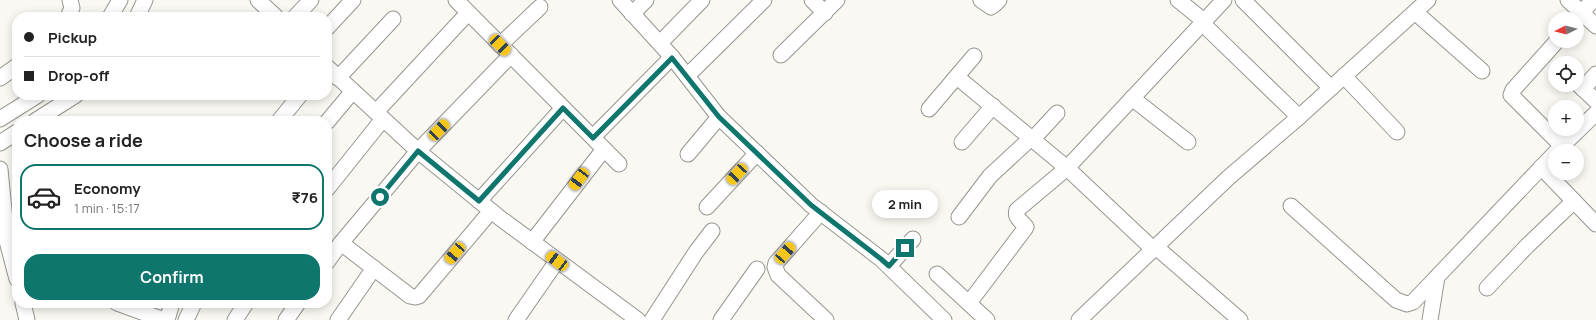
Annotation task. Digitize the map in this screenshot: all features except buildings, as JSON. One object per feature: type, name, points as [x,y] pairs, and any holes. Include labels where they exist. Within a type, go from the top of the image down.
[{"type":"street","points":[[70,0],[72,8],[70,12]]},
{"type":"street","points":[[113,12],[120,0]]},
{"type":"street","points":[[139,12],[145,0]]},
{"type":"street","points":[[258,0],[271,12]]},
{"type":"street","points":[[300,12],[311,0]]},
{"type":"street","points":[[332,23],[353,0]]},
{"type":"street","points":[[456,0],[619,164]]},
{"type":"street","points":[[620,0],[672,58],[719,117],[811,205],[881,259],[944,320]]},
{"type":"street","points":[[632,14],[646,0]]},
{"type":"street","points":[[660,44],[702,0]]},
{"type":"street","points":[[687,76],[764,0]]},
{"type":"street","points":[[812,0],[825,13]]},
{"type":"street","points":[[781,55],[838,0]]},
{"type":"street","points":[[981,0],[991,6],[994,6],[999,0]]},
{"type":"street","points":[[1178,0],[1203,22],[1299,117]]},
{"type":"street","points":[[969,303],[1026,227],[1018,218],[1016,213],[1017,210],[1067,168],[1224,0]]},
{"type":"street","points":[[1244,0],[1331,88]]},
{"type":"street","points":[[1079,320],[1228,178],[1299,117],[1428,0]]},
{"type":"street","points":[[1568,0],[1576,12]]},
{"type":"street","points":[[1582,12],[1593,0]]},
{"type":"street","points":[[332,255],[540,7]]},
{"type":"street","points":[[1415,12],[1482,71]]},
{"type":"street","points":[[332,182],[379,116],[468,13]]},
{"type":"street","points":[[1584,19],[1596,26]]},
{"type":"street","points":[[338,78],[393,20]]},
{"type":"street","points":[[929,109],[974,56]]},
{"type":"street","points":[[593,138],[672,58]]},
{"type":"street","points":[[1548,60],[1513,90],[1511,95],[1553,144]]},
{"type":"street","points":[[0,78],[12,70]]},
{"type":"street","points":[[332,72],[418,151],[479,201],[557,261],[638,320]]},
{"type":"street","points":[[1584,83],[1596,74]]},
{"type":"street","points":[[957,76],[1067,168],[1155,248],[1222,315],[1240,320]]},
{"type":"street","points":[[1344,76],[1397,132]]},
{"type":"street","points":[[1584,90],[1596,101]]},
{"type":"street","points":[[332,116],[353,91]]},
{"type":"street","points":[[1132,98],[1188,142]]},
{"type":"street","points":[[0,119],[30,100]]},
{"type":"street","points":[[42,116],[68,100]]},
{"type":"street","points":[[283,116],[296,100]]},
{"type":"street","points":[[962,142],[993,106]]},
{"type":"street","points":[[479,201],[563,108]]},
{"type":"street","points":[[958,218],[990,176],[1057,113]]},
{"type":"street","points":[[1564,144],[1596,113]]},
{"type":"street","points":[[688,154],[719,117]]},
{"type":"street","points":[[0,143],[12,135]]},
{"type":"street","points":[[532,242],[604,148]]},
{"type":"street","points":[[707,207],[757,153]]},
{"type":"street","points":[[1291,206],[1396,300],[1407,304],[1413,302],[1548,160]]},
{"type":"street","points":[[1541,167],[1596,224]]},
{"type":"street","points":[[0,169],[1,197],[7,240],[12,260]]},
{"type":"street","points":[[1487,288],[1527,246],[1574,201]]},
{"type":"street","points":[[341,243],[410,296],[415,298],[419,296],[491,210]]},
{"type":"street","points":[[821,212],[776,263],[775,268],[778,276],[825,320]]},
{"type":"street","points":[[652,320],[692,258],[712,231]]},
{"type":"street","points":[[889,266],[913,239]]},
{"type":"street","points":[[516,320],[557,261]]},
{"type":"street","points":[[338,320],[374,268]]},
{"type":"street","points":[[721,320],[757,269]]},
{"type":"street","points":[[937,274],[987,320]]},
{"type":"street","points":[[1430,320],[1437,277]]},
{"type":"street","points":[[24,308],[27,320]]},
{"type":"street","points":[[131,308],[165,320],[170,308]]},
{"type":"street","points":[[186,320],[192,308]]},
{"type":"street","points":[[235,320],[243,308]]},
{"type":"street","points":[[286,320],[294,308]]},
{"type":"route","points":[[380,197],[418,151],[479,201],[563,108],[593,138],[672,58],[719,117],[811,205],[889,266],[905,248]]}]
